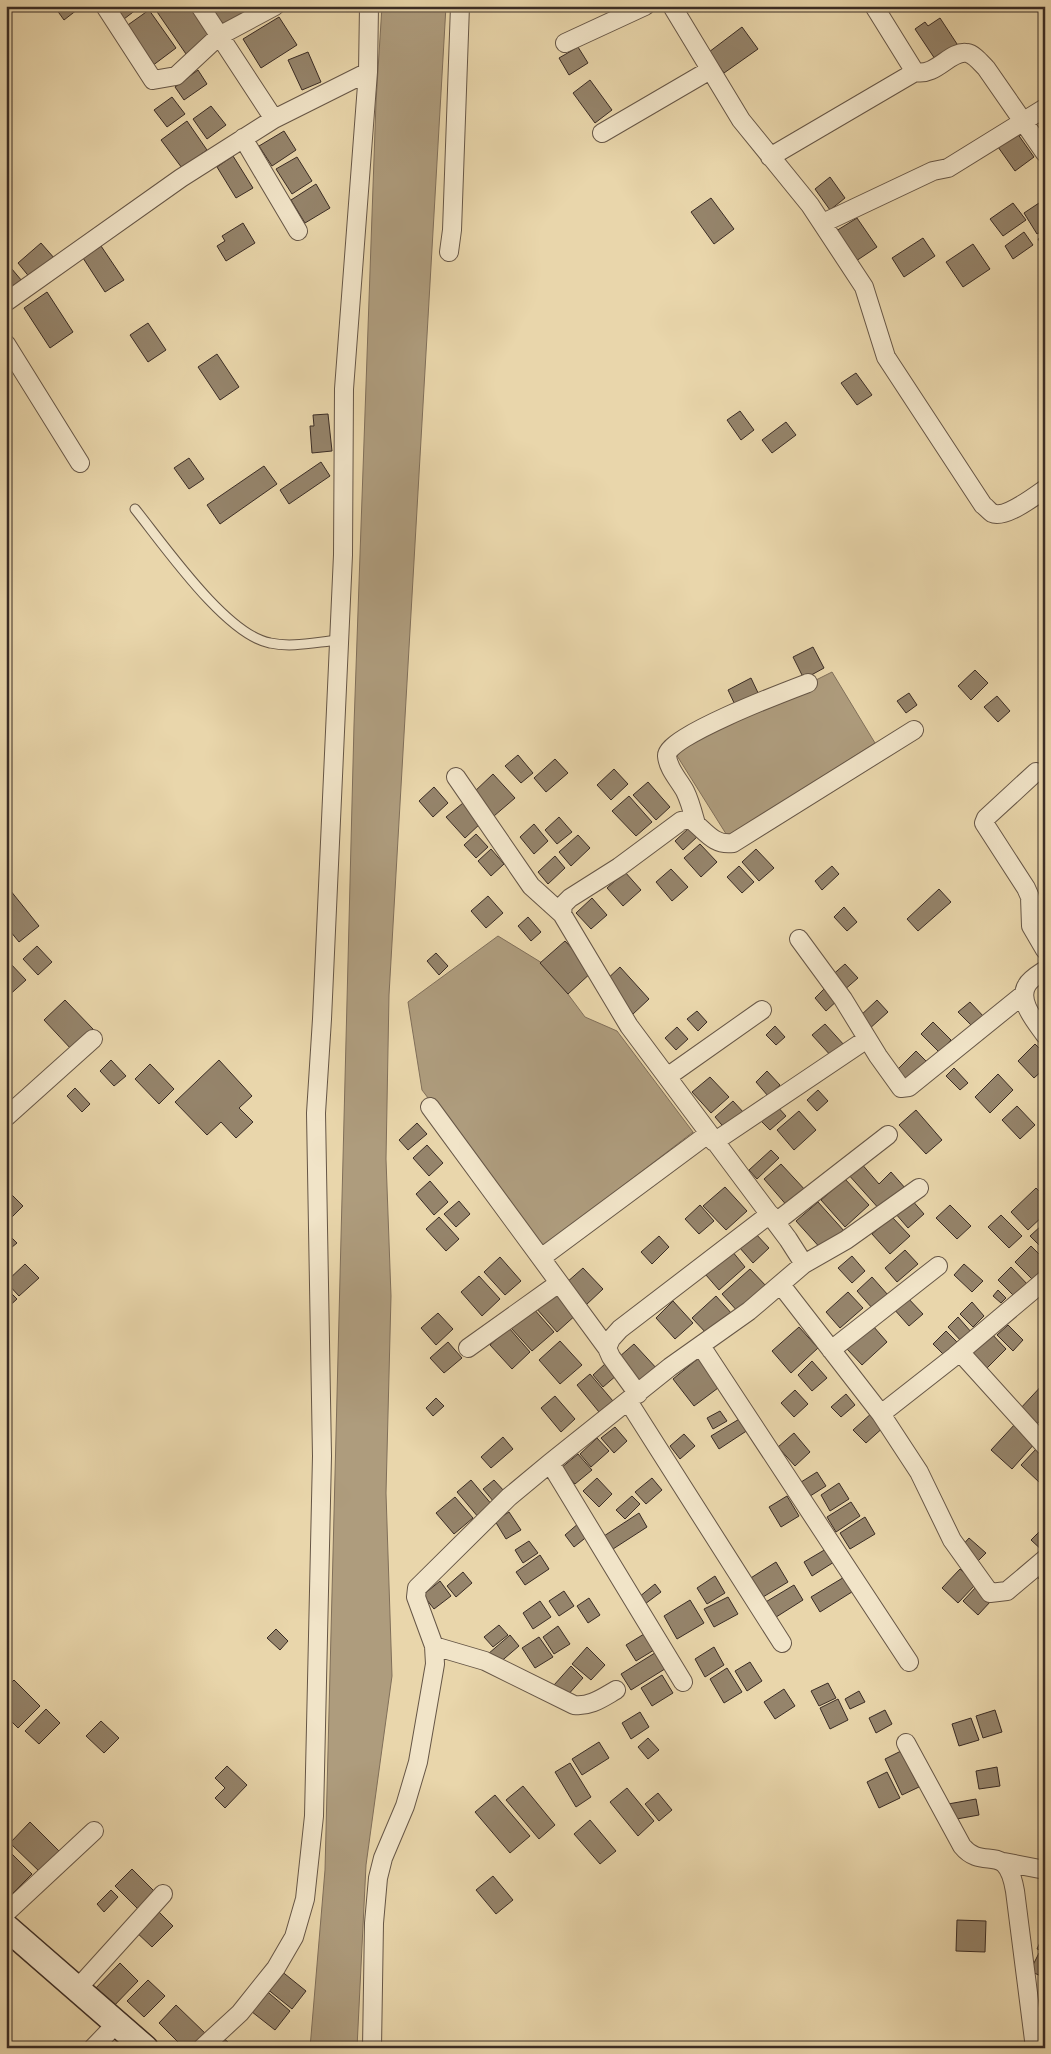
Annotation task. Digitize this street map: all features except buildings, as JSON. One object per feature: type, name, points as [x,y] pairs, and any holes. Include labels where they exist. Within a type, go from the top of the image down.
[{"type":"street","points":[[105,6],[153,80],[176,76],[220,36],[275,6]]},
{"type":"street","points":[[200,6],[274,119]]},
{"type":"street","points":[[202,2048],[240,2013],[276,1968],[294,1937],[305,1900],[314,1816],[322,1456],[316,1113],[339,640],[344,390],[368,72],[369,6]]},
{"type":"street","points":[[449,252],[452,230],[460,6]]},
{"type":"street","points":[[565,42],[645,6]]},
{"type":"street","points":[[672,6],[741,120],[810,205],[864,287],[883,350],[903,384],[983,504],[992,513],[999,514],[1010,511],[1045,489]]},
{"type":"street","points":[[874,6],[915,72],[922,74],[936,68],[960,53],[968,53],[986,68],[1045,153]]},
{"type":"street","points":[[602,134],[710,70]]},
{"type":"street","points":[[6,302],[181,178],[243,138],[274,119],[368,72]]},
{"type":"street","points":[[770,157],[915,72]]},
{"type":"street","points":[[823,223],[933,171],[948,168],[1045,108]]},
{"type":"street","points":[[243,138],[298,231]]},
{"type":"street","points":[[6,344],[80,463]]},
{"type":"street","points":[[696,824],[685,791],[670,767],[667,756],[668,749],[676,742],[719,720],[808,683]]},
{"type":"street","points":[[562,914],[563,905],[570,898],[619,867],[681,821],[690,820],[713,840],[723,844],[733,842],[914,730]]},
{"type":"street","points":[[1036,772],[986,818],[984,823],[1026,888],[1030,898],[1031,926],[1045,950]]},
{"type":"street","points":[[456,777],[526,879],[562,914],[610,998],[711,1138],[773,1218],[804,1264]]},
{"type":"street","points":[[799,938],[843,999],[901,1088],[909,1087],[1024,994]]},
{"type":"street","points":[[1045,970],[1026,986],[1024,994],[1026,1005],[1045,1035]]},
{"type":"street","points":[[667,1077],[762,1010]]},
{"type":"street","points":[[6,1117],[93,1039]]},
{"type":"street","points":[[541,1258],[711,1138],[868,1039]]},
{"type":"street","points":[[430,1107],[607,1348],[633,1398],[782,1643]]},
{"type":"street","points":[[607,1348],[610,1339],[620,1329],[888,1135]]},
{"type":"street","points":[[372,2048],[374,1923],[378,1878],[405,1806],[418,1762],[435,1664],[434,1646],[416,1596],[417,1588],[509,1497],[670,1367],[701,1346],[781,1285],[804,1264],[846,1240],[919,1188]]},
{"type":"street","points":[[832,1350],[938,1266]]},
{"type":"street","points":[[881,1414],[960,1352],[1045,1281]]},
{"type":"street","points":[[468,1348],[559,1283]]},
{"type":"street","points":[[781,1285],[881,1414],[919,1472],[952,1540],[990,1593],[1007,1591],[1045,1559]]},
{"type":"street","points":[[701,1346],[909,1662]]},
{"type":"street","points":[[960,1352],[1045,1446]]},
{"type":"street","points":[[550,1463],[683,1682]]},
{"type":"street","points":[[434,1646],[485,1660],[574,1705],[583,1706],[593,1703],[616,1690]]},
{"type":"street","points":[[906,1743],[962,1846],[973,1857],[998,1859],[1004,1862],[1045,1870]]},
{"type":"street","points":[[6,1913],[94,1831]]},
{"type":"street","points":[[1004,1862],[1009,1869],[1014,1884],[1035,2048]]},
{"type":"street","points":[[77,1989],[163,1894]]},
{"type":"street","points":[[6,1927],[145,2048]]},
{"type":"street","points":[[93,2048],[117,2023]]},
{"type":"lane","points":[[135,509],[219,612],[254,637],[268,643],[284,646],[339,640]]},
{"type":"shaded area","points":[[382,6],[446,6],[389,995],[386,1159],[391,1296],[386,1493],[392,1676],[366,1865],[357,2048],[310,2048],[325,1870],[354,725],[376,102]]},
{"type":"shaded area","points":[[832,672],[875,743],[728,837],[674,751]]},
{"type":"shaded area","points":[[498,936],[547,966],[585,1017],[617,1031],[693,1132],[542,1248],[422,1090],[408,1002]]}]
